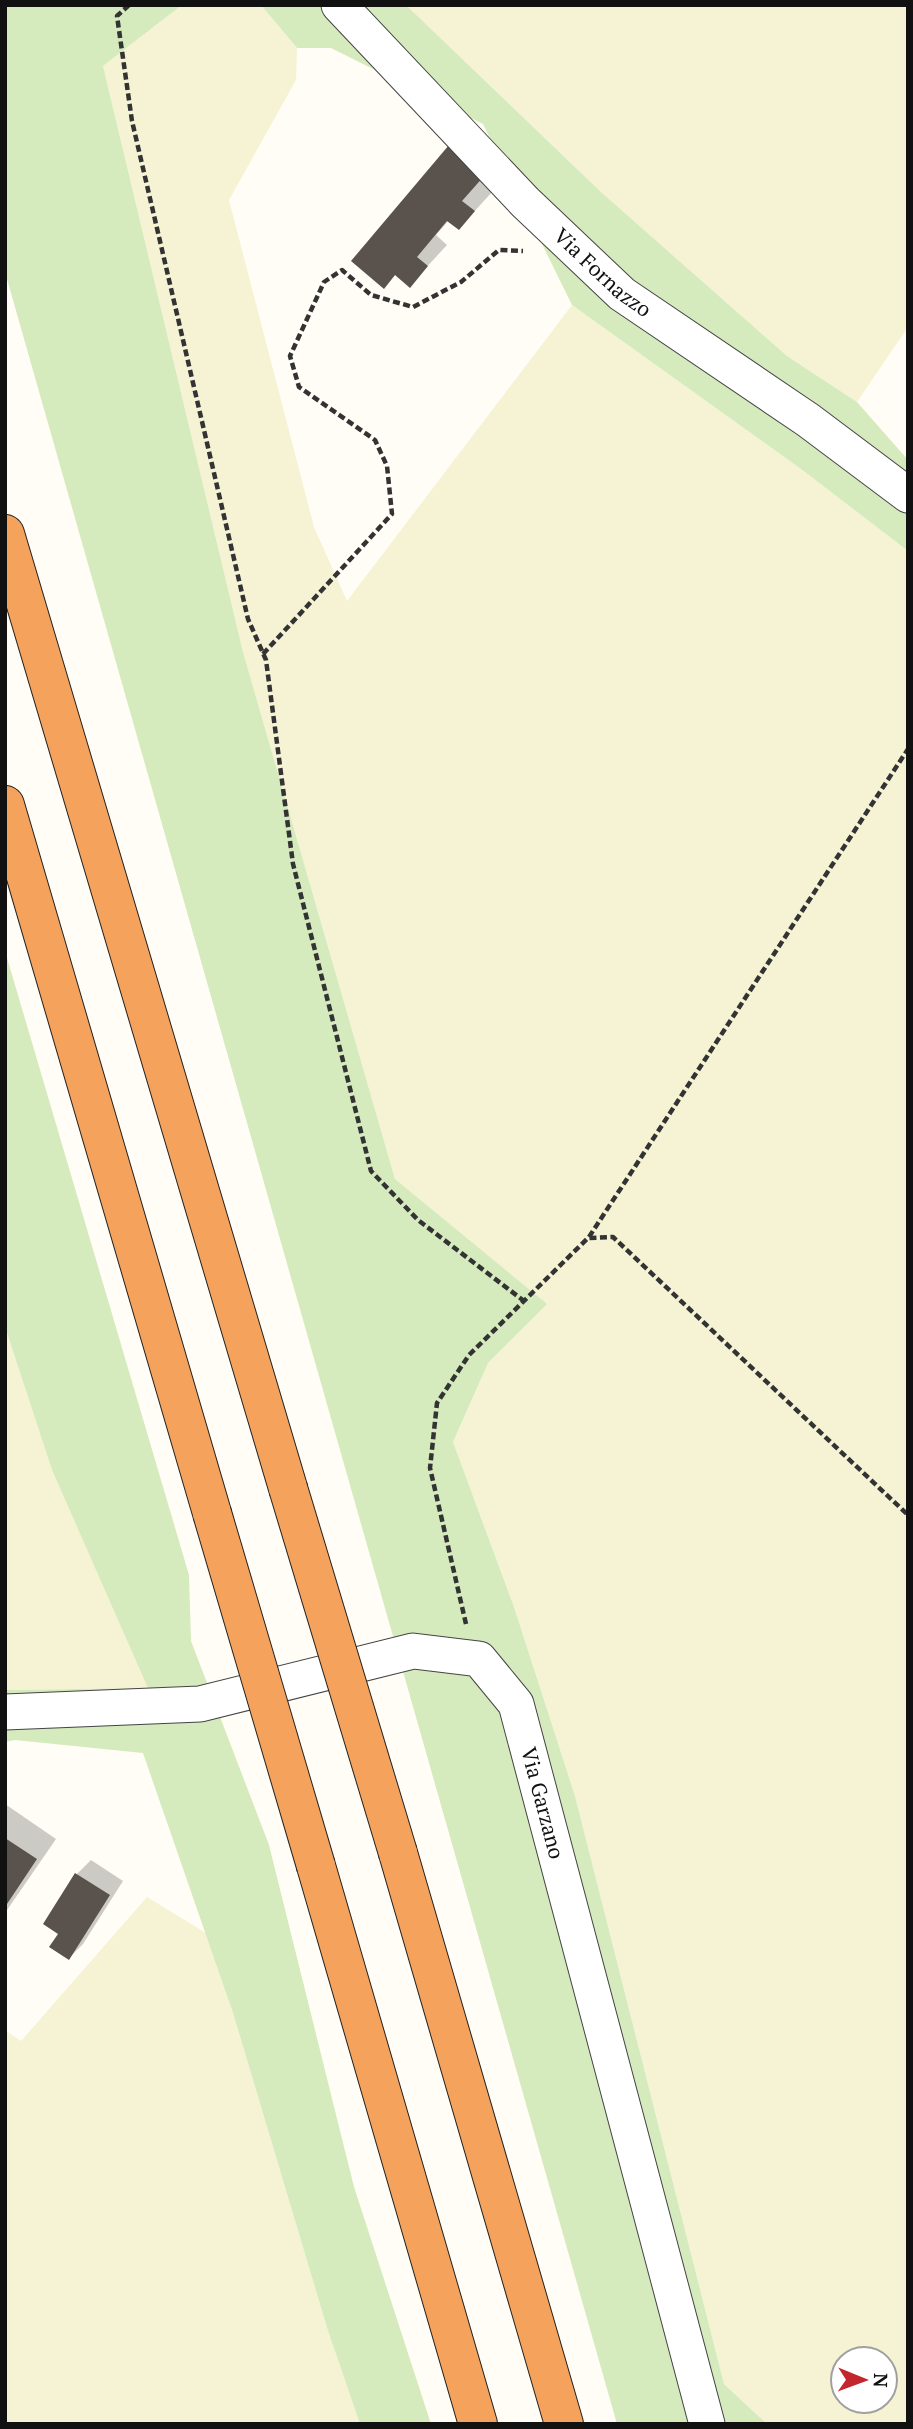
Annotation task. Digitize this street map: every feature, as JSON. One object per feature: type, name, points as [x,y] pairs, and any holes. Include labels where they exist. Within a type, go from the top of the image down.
[{"type":"highway","points":[[5,534],[398,1853],[564,2424]]},
{"type":"highway","points":[[5,805],[478,2424]]},
{"type":"street","name":"Via Fornazzo","points":[[339,5],[525,202],[622,294],[808,420],[908,495]]},
{"type":"street","name":"Via Garzano","points":[[5,1712],[200,1704],[413,1651],[479,1659],[516,1704],[707,2424]]},
{"type":"path","points":[[130,5],[117,16],[132,121],[248,619],[266,660],[293,864],[371,1171],[418,1220],[524,1301]]},
{"type":"path","points":[[263,654],[392,514],[387,466],[375,440],[299,387],[290,356],[324,282],[342,270],[371,295],[413,307],[461,282],[499,250],[522,249],[532,257]]},
{"type":"path","points":[[451,1656],[467,1629],[430,1468],[437,1403],[469,1355],[589,1238],[908,749]]},
{"type":"path","points":[[589,1238],[613,1237],[908,1515]]},
{"type":"shaded area","points":[[182,5],[261,5],[297,48],[296,80],[229,200],[314,527],[347,601],[572,305],[801,469],[908,551],[908,2424],[767,2424],[724,2384],[575,1796],[514,1607],[453,1442],[488,1363],[546,1304],[395,1179],[243,652],[103,66]]},
{"type":"shaded area","points":[[406,5],[908,5],[908,327],[857,402],[787,356],[601,192]]},
{"type":"shaded area","points":[[5,1327],[52,1470],[149,1688],[5,1690]]},
{"type":"shaded area","points":[[147,1897],[206,1933],[233,2013],[328,2331],[360,2424],[5,2424],[5,2030],[21,2041]]},
{"type":"green space","points":[[5,5],[182,5],[103,66],[243,652],[395,1179],[547,1304],[488,1363],[453,1442],[514,1607],[575,1796],[724,2384],[767,2424],[617,2424],[5,272]]},
{"type":"green space","points":[[261,5],[406,5],[601,192],[787,356],[857,402],[908,460],[908,551],[801,469],[572,305],[483,124],[331,48],[297,48]]},
{"type":"green space","points":[[5,951],[189,1575],[191,1641],[269,1845],[354,2187],[431,2424],[360,2424],[328,2331],[233,2013],[143,1753],[15,1740],[5,1742],[5,1690],[148,1688],[52,1470],[5,1327]]},
{"type":"building","points":[[449,145],[485,175],[462,201],[475,211],[459,230],[447,221],[417,257],[428,266],[410,288],[395,275],[384,289],[351,261]]},
{"type":"building","points":[[5,1838],[37,1859],[5,1907]]},
{"type":"building","points":[[75,1873],[110,1895],[69,1960],[49,1947],[58,1934],[43,1924]]}]
